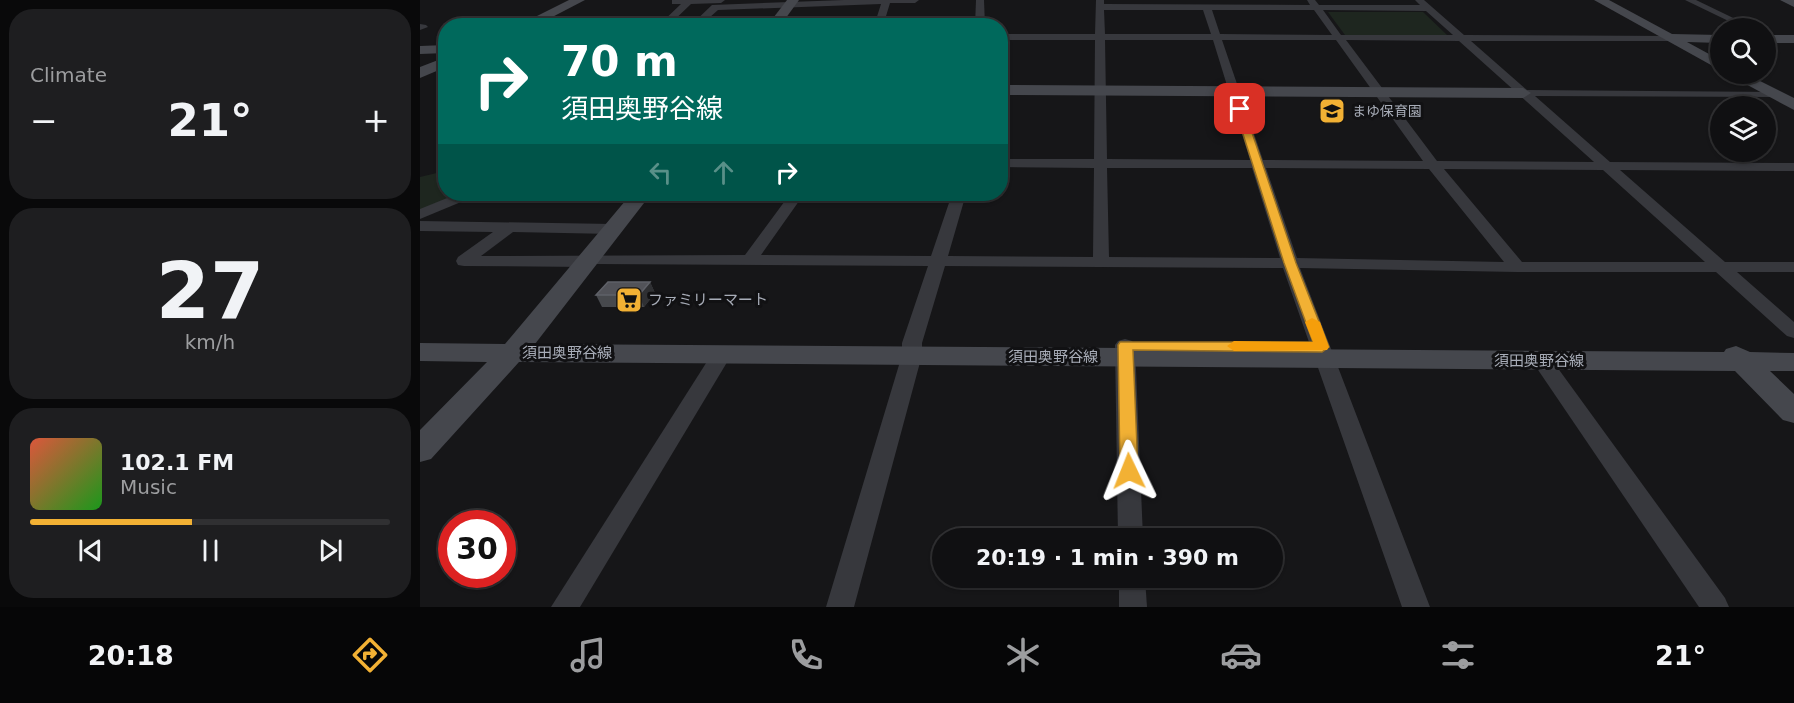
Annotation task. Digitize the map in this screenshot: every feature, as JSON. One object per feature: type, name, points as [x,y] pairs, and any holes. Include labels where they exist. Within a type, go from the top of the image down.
[{"type":"street","points":[[541,18],[579,0]]},
{"type":"street","points":[[678,0],[675,2],[721,0]]},
{"type":"street","points":[[881,18],[887,0]]},
{"type":"street","points":[[702,18],[712,8],[718,7],[788,7],[915,0]]},
{"type":"street","points":[[980,0],[980,18]]},
{"type":"street","points":[[1600,0],[1710,61]]},
{"type":"street","points":[[1689,0],[1728,18]]},
{"type":"street","points":[[1786,0],[1794,3]]},
{"type":"street","points":[[671,18],[688,2]]},
{"type":"street","points":[[1101,262],[1101,4],[1207,8],[1315,4],[1424,4],[1794,332]]},
{"type":"street","points":[[1315,4],[1432,165],[1517,267]]},
{"type":"street","points":[[772,18],[788,7]]},
{"type":"street","points":[[1207,8],[1290,263],[1416,607]]},
{"type":"street","points":[[1008,37],[1710,39]]},
{"type":"street","points":[[1776,38],[1794,39]]},
{"type":"street","points":[[420,50],[438,49]]},
{"type":"street","points":[[420,73],[438,65]]},
{"type":"street","points":[[1754,84],[1794,105]]},
{"type":"street","points":[[1008,90],[1774,94]]},
{"type":"street","points":[[1008,163],[1794,167]]},
{"type":"street","points":[[420,214],[451,201]]},
{"type":"street","points":[[420,450],[518,347],[636,201]]},
{"type":"street","points":[[751,258],[792,201]]},
{"type":"street","points":[[840,607],[937,261],[957,201]]},
{"type":"street","points":[[420,226],[613,230]]},
{"type":"street","points":[[507,229],[464,261],[751,258],[1517,267],[1794,267]]},
{"type":"street","name":"須田奥野谷線","points":[[420,340],[518,347],[722,354],[912,349]]},
{"type":"street","name":"須田奥野谷線","points":[[420,352],[518,347],[1737,355],[1794,362]]},
{"type":"street","name":"須田奥野谷線","points":[[1324,353],[1542,361],[1737,355],[1794,350]]},
{"type":"street","points":[[1125,351],[1131,528]]},
{"type":"street","points":[[565,607],[722,354]]},
{"type":"street","points":[[1737,355],[1794,412]]},
{"type":"street","points":[[1542,361],[1715,607]]},
{"type":"street","points":[[1132,588],[1133,607]]},
{"type":"shaded area","points":[[1328,12],[1423,12],[1447,35],[1345,35]]},
{"type":"shaded area","points":[[438,173],[438,201],[441,201],[420,210],[420,177]]},
{"type":"building","points":[[608,282],[650,282],[639,295],[596,295]]},
{"type":"slow traffic","points":[[1234,346],[1322,347],[1312,322]]},
{"type":"place","name":"まゆ保育園","points":[[1332,111]]},
{"type":"place","name":"ファミリーマート","points":[[629,300]]},
{"type":"route","points":[[1129,471],[1125,345],[1322,347],[1290,263],[1240,109]]}]
